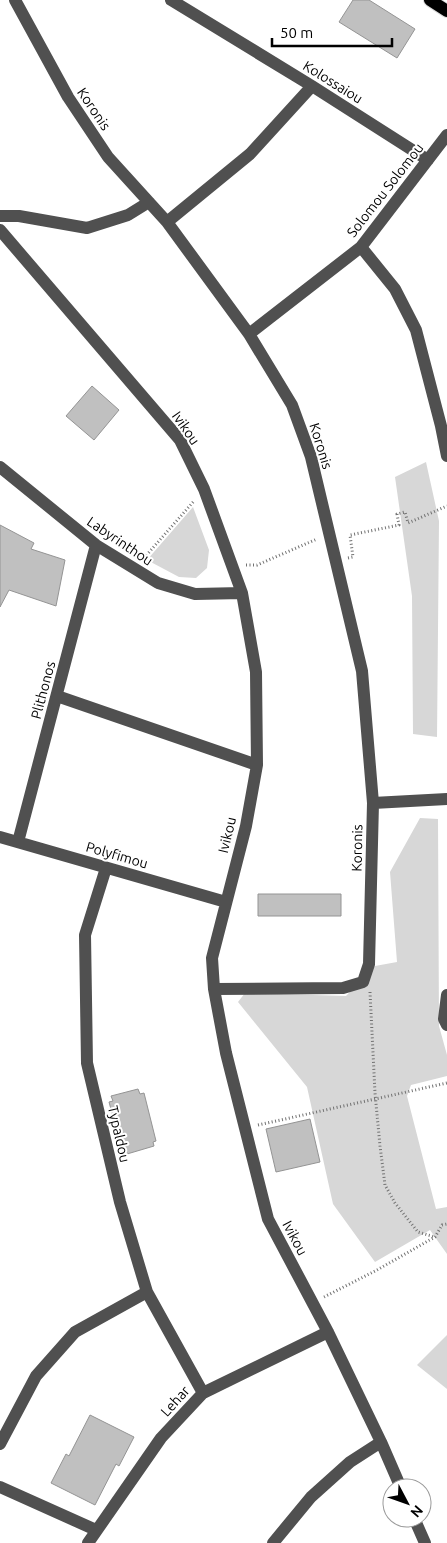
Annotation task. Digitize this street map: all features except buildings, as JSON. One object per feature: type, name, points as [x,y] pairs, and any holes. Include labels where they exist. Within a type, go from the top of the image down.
[{"type":"main road","points":[[430,0],[447,11]]},
{"type":"street","name":"Koronis","points":[[16,0],[68,97],[108,157],[168,222],[249,334],[292,405],[310,457],[362,671],[373,803],[369,964],[363,982]]},
{"type":"street","name":"Kolossaiou","points":[[171,0],[312,86],[428,160]]},
{"type":"street","points":[[168,222],[250,154],[312,86]]},
{"type":"street","name":"Solomou Solomou","points":[[249,334],[361,247],[447,135]]},
{"type":"street","points":[[0,216],[19,216],[87,228],[128,215],[149,202]]},
{"type":"street","name":"Ivikou","points":[[0,230],[180,440],[204,489],[242,593],[256,672],[257,765],[246,826],[212,958],[214,988],[226,1053],[268,1219],[328,1332],[397,1478]]},
{"type":"street","points":[[361,247],[396,288],[416,330],[447,456]]},
{"type":"street","name":"Labyrinthou","points":[[2,473],[96,545],[158,584],[195,594],[242,593]]},
{"type":"street","name":"Plithonos","points":[[18,842],[96,545]]},
{"type":"street","points":[[57,696],[257,765]]},
{"type":"street","points":[[373,803],[447,799]]},
{"type":"street","name":"Polyfimou","points":[[0,837],[226,902]]},
{"type":"street","name":"Typaldou","points":[[106,868],[86,935],[87,1063],[120,1202],[147,1292],[203,1392]]},
{"type":"street","points":[[214,988],[343,988],[363,982]]},
{"type":"street","points":[[447,995],[444,1019],[447,1026]]},
{"type":"street","points":[[0,1444],[36,1376],[75,1332],[147,1292]]},
{"type":"street","name":"Lehar","points":[[88,1543],[161,1438],[203,1392],[328,1332]]},
{"type":"street","points":[[273,1543],[311,1498],[350,1462],[381,1442]]},
{"type":"street","points":[[0,1487],[96,1530]]},
{"type":"street","points":[[418,1528],[425,1543]]},
{"type":"path","points":[[134,569],[204,489]]},
{"type":"path","points":[[335,560],[353,557],[350,535],[399,525],[397,514],[405,512],[408,523],[447,506]]},
{"type":"path","points":[[232,564],[257,565],[329,533]]},
{"type":"path","points":[[363,982],[370,988],[371,1028],[380,1146],[385,1185],[395,1203],[418,1232],[435,1237]]},
{"type":"path","points":[[245,1128],[447,1082]]},
{"type":"path","points":[[324,1297],[435,1237],[442,1225],[447,1224]]},
{"type":"shaded area","points":[[426,462],[439,521],[437,737],[413,734],[412,596],[395,477]]},
{"type":"shaded area","points":[[193,507],[209,550],[207,568],[196,578],[179,577],[147,560]]},
{"type":"shaded area","points":[[420,818],[438,819],[439,1026],[447,1055],[447,1076],[411,1085],[407,1096],[436,1209],[447,1207],[447,1254],[430,1230],[375,1262],[333,1204],[307,1087],[238,1002],[245,993],[346,996],[375,966],[397,962],[390,872]]},
{"type":"shaded area","points":[[447,1335],[447,1389],[417,1365]]}]
